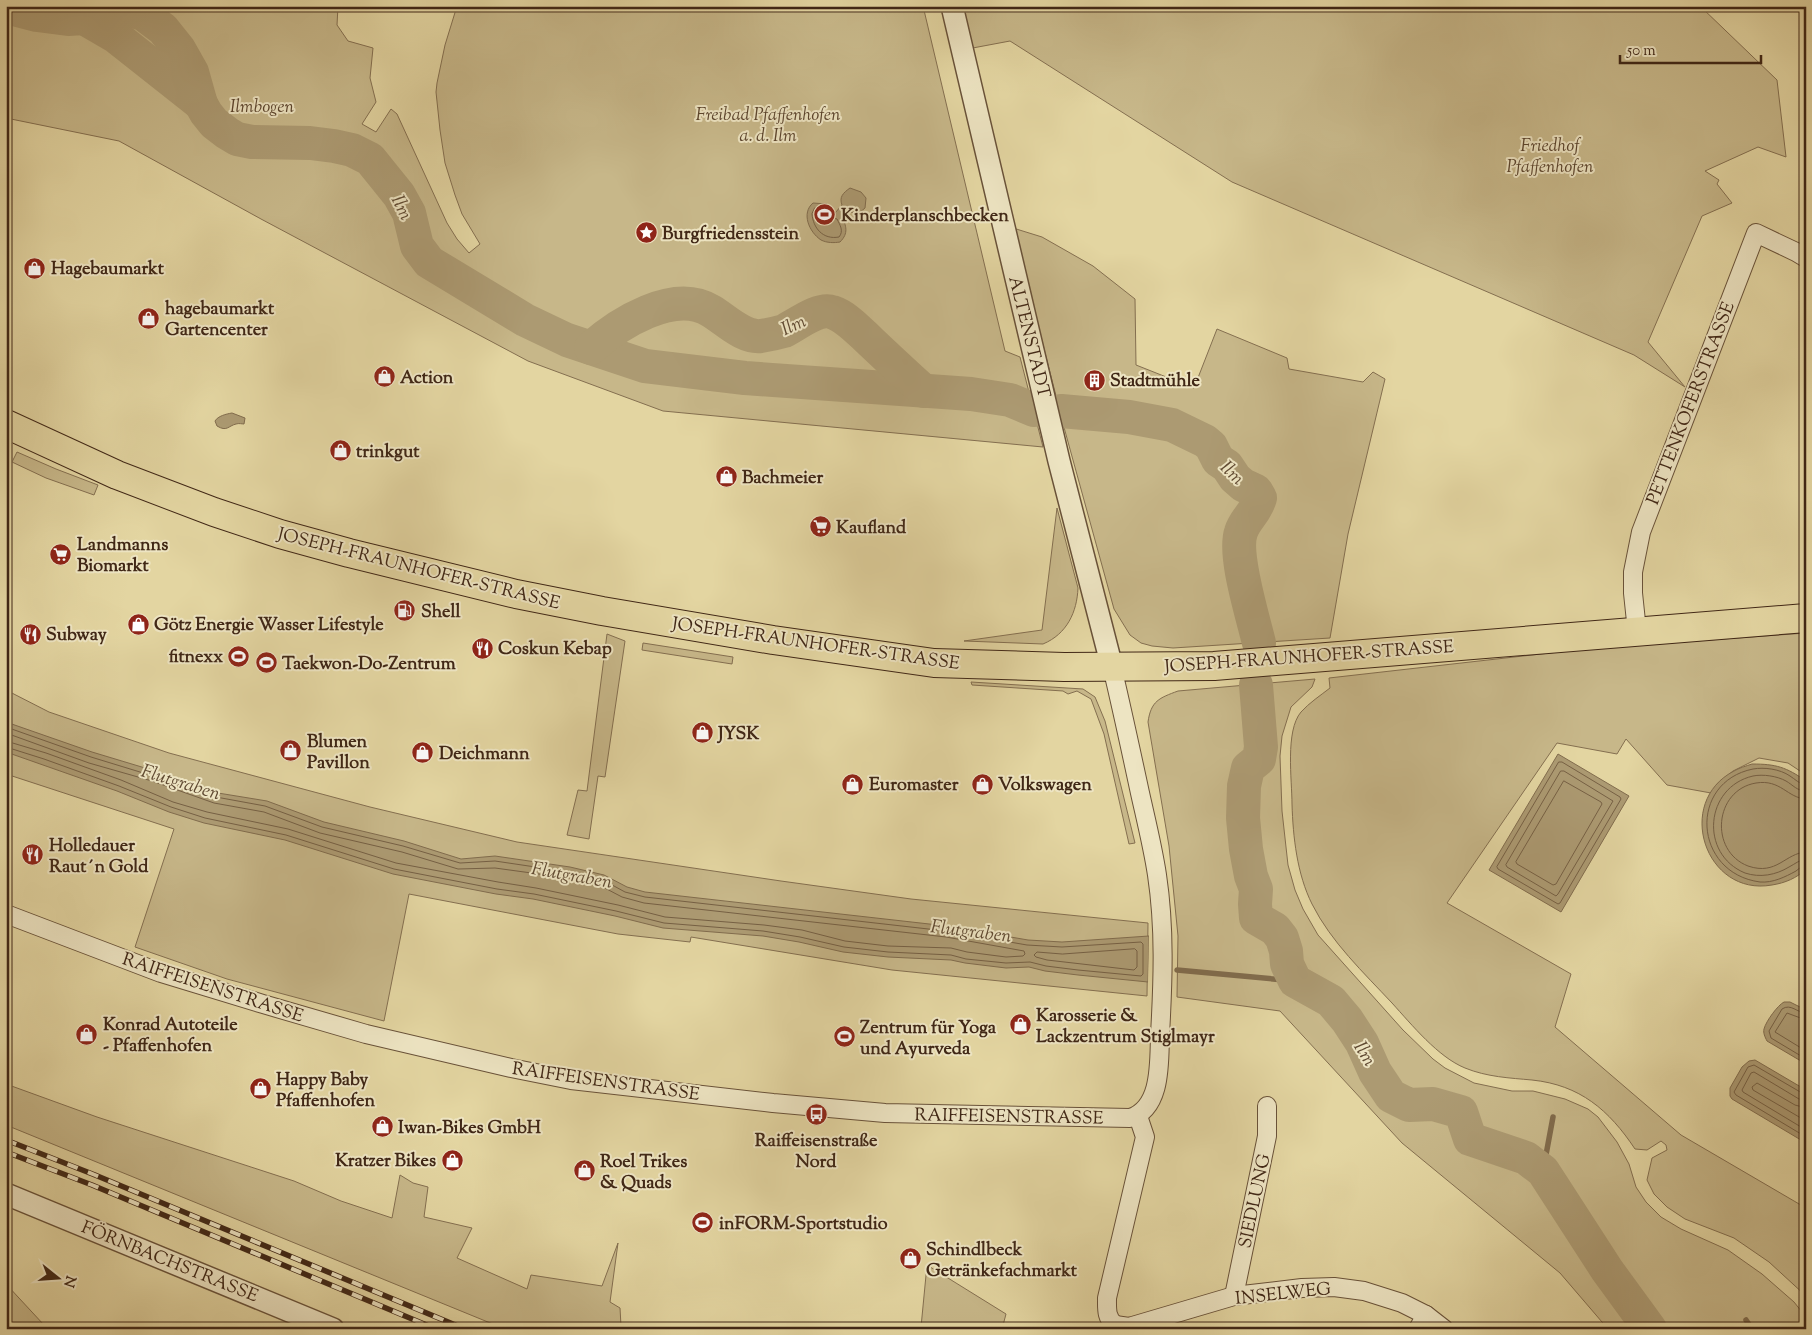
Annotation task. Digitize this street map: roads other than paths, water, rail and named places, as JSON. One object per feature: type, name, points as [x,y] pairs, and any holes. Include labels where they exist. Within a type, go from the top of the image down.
[{"type":"main road","name":"JOSEPH-FRAUNHOFER-STRASSE","points":[[6,424],[117,475],[237,520],[349,553],[536,599],[773,640],[934,663],[1112,667],[1214,666],[1296,661],[1806,618]]},
{"type":"street","name":"ALTENSTADT","points":[[952,6],[1053,433],[1112,667]]},
{"type":"street","name":"PETTENKOFERSTRASSE","points":[[1637,631],[1633,572],[1641,532],[1756,234],[1806,258]]},
{"type":"street","points":[[1112,667],[1154,858],[1163,936],[1163,996],[1156,1086],[1150,1102],[1138,1116],[1145,1136],[1107,1298],[1106,1309],[1114,1327]]},
{"type":"street","name":"RAIFFEISENSTRASSE","points":[[6,914],[161,973],[263,1004],[366,1034],[571,1080],[773,1103],[885,1113],[1122,1119],[1138,1116]]},
{"type":"street","name":"SIEDLUNG","points":[[1234,1296],[1267,1136],[1268,1106]]},
{"type":"street","name":"FÖRNBACHSTRASSE","points":[[6,1194],[333,1329]]},
{"type":"street","name":"INSELWEG","points":[[1114,1327],[1129,1327],[1234,1296],[1302,1288],[1350,1288],[1402,1303],[1422,1322],[1444,1329]]},
{"type":"water","name":"Kinderplanschbecken","points":[[850,188],[861,192],[866,198],[865,208],[858,214],[846,211],[842,216],[846,232],[840,242],[821,240],[813,232],[808,222],[809,207],[813,203],[827,204],[832,213],[835,213],[842,205],[842,195]]},
{"type":"water","points":[[232,413],[245,418],[244,424],[237,424],[225,429],[217,426],[216,419]]},
{"type":"water","points":[[6,722],[218,793],[267,801],[324,822],[404,841],[461,859],[495,856],[570,867],[604,875],[627,887],[645,892],[947,926],[1028,940],[1062,942],[1149,936],[1148,982],[1045,971],[1029,967],[1006,968],[951,960],[888,957],[843,952],[763,936],[663,928],[533,899],[496,894],[393,874],[285,840],[204,823],[169,812],[117,791],[6,752]]},
{"type":"water","points":[[1558,754],[1629,796],[1561,912],[1489,870]]},
{"type":"water","points":[[1752,764],[1780,767],[1806,781],[1806,869],[1795,877],[1772,885],[1749,885],[1729,877],[1715,862],[1705,844],[1702,824],[1705,804],[1716,785],[1734,771]]},
{"type":"water","points":[[1784,1002],[1790,1002],[1806,1010],[1806,1064],[1767,1041],[1764,1035],[1767,1022]]},
{"type":"water","points":[[1755,1060],[1806,1090],[1806,1143],[1730,1096],[1730,1088],[1742,1067],[1749,1061]]},
{"type":"waterway","name":"Ilm","points":[[6,7],[37,15],[68,19],[84,18],[120,10],[131,10],[143,14],[163,29],[179,49],[192,72],[201,104],[206,113],[214,123],[227,133],[237,139],[252,142],[310,143],[334,146],[352,150],[370,159],[399,195],[409,213],[417,246],[429,262],[525,320],[567,340],[645,366],[745,378],[971,394],[1010,400],[1034,410]]},
{"type":"waterway","name":"Ilm","points":[[84,18],[115,36],[201,104]]},
{"type":"waterway","name":"Ilm","points":[[591,348],[631,320],[664,306],[696,305],[711,311],[735,328],[754,336],[764,336],[784,331],[814,314],[827,311],[843,317],[853,325],[924,391]]},
{"type":"waterway","name":"Ilm","points":[[1061,411],[1129,417],[1172,425],[1205,441],[1211,446],[1218,460],[1227,466],[1235,478],[1243,485],[1256,491],[1260,498],[1243,527],[1239,542],[1242,570],[1259,643]]},
{"type":"waterway","name":"Ilm","points":[[1256,685],[1261,747],[1259,759],[1248,768],[1244,786],[1243,818],[1246,849],[1251,876],[1256,889],[1256,918],[1275,929],[1282,938],[1287,964],[1295,981],[1331,1001],[1347,1020],[1362,1043],[1375,1072],[1391,1096],[1409,1105],[1433,1104],[1461,1112],[1470,1139],[1526,1158],[1543,1171],[1607,1270],[1650,1329]]},
{"type":"waterway","name":"Flutgraben","points":[[1177,970],[1295,981]]},
{"type":"waterway","points":[[1543,1171],[1553,1117]]},
{"type":"waterway","points":[[1746,1320],[1752,1329]]},
{"type":"railway","points":[[6,1140],[95,1175],[465,1329]]},
{"type":"railway","points":[[6,1152],[92,1185],[436,1329]]},
{"type":"place","name":"Kinderplanschbecken","points":[[825,215]]},
{"type":"place","name":"Burgfriedensstein","points":[[646,233]]},
{"type":"place","name":"Hagebaumarkt","points":[[35,268]]},
{"type":"place","name":"hagebaumarkt Gartencenter","points":[[149,318]]},
{"type":"place","name":"Action","points":[[384,377]]},
{"type":"place","name":"Stadtmühle","points":[[1094,380]]},
{"type":"place","name":"trinkgut","points":[[340,451]]},
{"type":"place","name":"Bachmeier","points":[[726,477]]},
{"type":"place","name":"Kaufland","points":[[820,527]]},
{"type":"place","name":"Landmanns Biomarkt","points":[[61,554]]},
{"type":"place","name":"Shell","points":[[405,611]]},
{"type":"place","name":"Götz Energie Wasser Lifestyle","points":[[138,624]]},
{"type":"place","name":"Subway","points":[[30,634]]},
{"type":"place","name":"Coskun Kebap","points":[[482,648]]},
{"type":"place","name":"fitnexx","points":[[239,656]]},
{"type":"place","name":"Taekwon-Do-Zentrum","points":[[266,663]]},
{"type":"place","name":"JYSK","points":[[702,733]]},
{"type":"place","name":"Blumen Pavillon","points":[[291,751]]},
{"type":"place","name":"Deichmann","points":[[423,753]]},
{"type":"place","name":"Euromaster","points":[[853,784]]},
{"type":"place","name":"Volkswagen","points":[[982,784]]},
{"type":"place","name":"Holledauer Raut´n Gold","points":[[33,855]]},
{"type":"place","name":"Karosserie & Lackzentrum Stiglmayr","points":[[1020,1025]]},
{"type":"place","name":"Konrad Autoteile - Pfaffenhofen","points":[[87,1034]]},
{"type":"place","name":"Zentrum für Yoga und Ayurveda","points":[[844,1037]]},
{"type":"place","name":"Happy Baby Pfaffenhofen","points":[[260,1089]]},
{"type":"place","name":"Raiffeisenstraße Nord","points":[[816,1115]]},
{"type":"place","name":"Iwan-Bikes GmbH","points":[[382,1127]]},
{"type":"place","name":"Kratzer Bikes","points":[[452,1160]]},
{"type":"place","name":"Roel Trikes & Quads","points":[[584,1171]]},
{"type":"place","name":"inFORM-Sportstudio","points":[[703,1223]]},
{"type":"place","name":"Schindlbeck Getränkefachmarkt","points":[[910,1259]]},
{"type":"park label","name":"Ilmbogen","points":[[262,106]]},
{"type":"park label","name":"Freibad Pfaffenhofen a. d. Ilm","points":[[768,124]]},
{"type":"park label","name":"Friedhof Pfaffenhofen","points":[[1550,155]]}]
